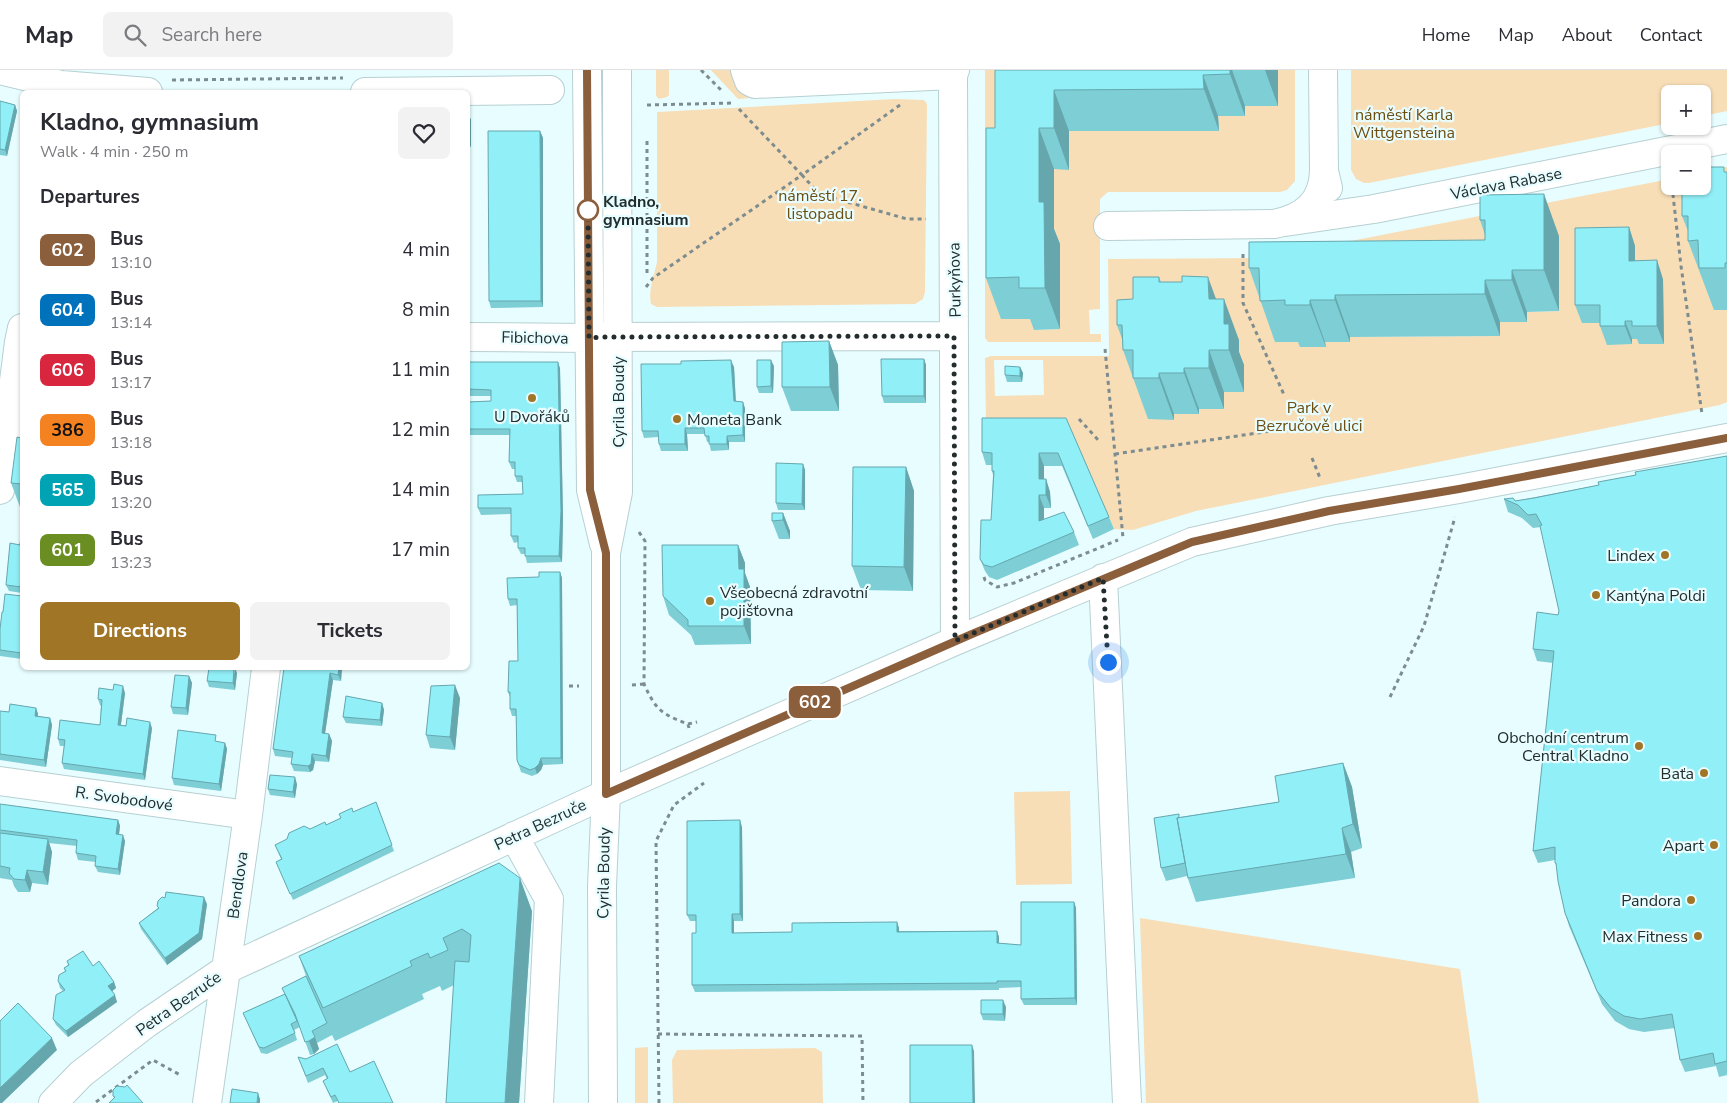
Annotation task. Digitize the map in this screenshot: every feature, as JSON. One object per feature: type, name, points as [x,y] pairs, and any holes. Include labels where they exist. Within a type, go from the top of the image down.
[{"type":"street","points":[[0,70],[61,83],[159,86]]},
{"type":"street","name":"Cyrila Boudy","points":[[587,70],[603,338]]},
{"type":"street","name":"Cyrila Boudy","points":[[603,1103],[602,886],[606,794],[606,553],[590,490],[603,338],[617,70]]},
{"type":"street","points":[[745,70],[749,81],[755,84],[954,72]]},
{"type":"street","points":[[1324,70],[1324,171],[1327,185],[1335,198],[1348,207],[1365,210]]},
{"type":"street","name":"Purkyňova","points":[[954,72],[955,641]]},
{"type":"street","points":[[356,85],[550,90]]},
{"type":"street","name":"Václava Rabase","points":[[1108,226],[1274,224],[1365,210],[1727,139]]},
{"type":"street","name":"Václava Rabase","points":[[1285,222],[1300,216],[1312,206],[1322,186],[1324,171]]},
{"type":"street","points":[[603,338],[954,336]]},
{"type":"street","name":"Fibichova","points":[[470,337],[603,338]]},
{"type":"street","points":[[0,490],[16,338]]},
{"type":"street","name":"Petra Bezruče","points":[[53,1103],[81,1074],[132,1034],[225,970],[606,794],[955,641],[1192,542],[1329,511],[1459,489],[1564,482],[1727,438]]},
{"type":"street","points":[[1103,578],[1127,1103]]},
{"type":"street","name":"Bendlova","points":[[207,1103],[248,815],[266,670]]},
{"type":"street","name":"R. Svobodové","points":[[0,781],[248,815]]},
{"type":"street","points":[[514,836],[549,899],[538,1103]]},
{"type":"path","points":[[702,70],[819,194],[907,219],[931,219]]},
{"type":"path","points":[[159,86],[356,85]]},
{"type":"path","points":[[644,289],[652,278],[907,101]]},
{"type":"path","points":[[1673,195],[1700,407]]},
{"type":"path","points":[[1243,254],[1243,303],[1285,397]]},
{"type":"path","points":[[1105,349],[1123,538]]},
{"type":"path","points":[[1079,419],[1100,442]]},
{"type":"path","points":[[1115,454],[1298,427]]},
{"type":"path","points":[[1312,458],[1320,478]]},
{"type":"path","points":[[1390,697],[1424,626],[1456,515],[1446,517]]},
{"type":"path","points":[[982,573],[985,580],[997,587],[1014,583],[1118,540]]},
{"type":"path","points":[[688,724],[706,720]]},
{"type":"path","points":[[659,1103],[656,841],[674,805],[707,781]]},
{"type":"path","points":[[658,1034],[862,1036],[863,1103]]},
{"type":"path","points":[[95,1103],[153,1060],[181,1074],[184,1080]]},
{"type":"green space","points":[[656,70],[669,70],[669,95],[659,99],[656,96]]},
{"type":"green space","points":[[711,70],[735,70],[743,93],[750,98],[738,99]]},
{"type":"green space","points":[[985,70],[1219,70],[1069,77],[1001,319],[1034,319],[1034,330],[1060,329],[1060,244],[1054,244],[1054,169],[1069,169],[1069,131],[1218,131],[1218,116],[1245,116],[1245,106],[1278,106],[1278,70],[1295,70],[1295,181],[1287,190],[1280,192],[1108,192],[1100,199],[1100,309],[1089,310],[1090,334],[1101,334],[1101,342],[988,342],[985,338]]},
{"type":"green space","name":"náměstí Karla Wittgensteina","points":[[1351,70],[1727,70],[1727,111],[1711,114],[1711,85],[1661,85],[1661,125],[1369,183],[1356,179],[1351,170]]},
{"type":"green space","name":"náměstí 17. listopadu","points":[[895,99],[924,100],[927,104],[925,292],[923,299],[915,304],[657,307],[651,304],[651,289],[657,262],[657,112]]},
{"type":"green space","name":"Park v Bezručově ulici","points":[[1727,167],[1727,209],[1714,282],[1714,310],[1727,310],[1727,402],[1720,405],[1196,511],[1133,530],[1114,529],[1071,431],[986,427],[985,358],[991,356],[1109,356],[1108,259],[1263,258],[1661,181],[1661,195],[1711,195],[1711,170]],"holes":[[[1559,236],[1559,311],[1527,312],[1527,322],[1500,322],[1500,336],[1350,337],[1350,342],[1275,342]],[[1663,279],[1639,339],[1632,339],[1632,344],[1607,323],[1582,323]],[[994,360],[1043,360],[1044,395],[995,396]],[[1133,366],[1244,392],[1224,392],[1199,409],[1198,414],[1174,414]]]},
{"type":"green space","points":[[1070,791],[1072,884],[1016,885],[1014,792]]},
{"type":"green space","points":[[1140,918],[1460,969],[1479,1103],[1146,1103]]},
{"type":"green space","points":[[648,1047],[648,1103],[635,1103],[635,1048]]},
{"type":"green space","points":[[815,1048],[822,1052],[823,1103],[673,1103],[672,1060],[677,1050]]},
{"type":"building","points":[[995,70],[1230,70],[1230,74],[1203,75],[1204,89],[1054,90],[1054,128],[1039,128],[1039,202],[1044,202],[1045,288],[1019,288],[1019,277],[986,278],[986,128],[995,128]]},
{"type":"building","points":[[0,101],[15,105],[5,150],[0,149]]},
{"type":"building","points":[[488,131],[540,131],[541,301],[489,301]]},
{"type":"building","points":[[1711,167],[1724,167],[1724,172],[1727,172],[1727,263],[1725,263],[1725,268],[1699,268],[1698,240],[1688,241],[1688,216],[1682,216],[1682,195],[1711,195]]},
{"type":"building","points":[[1544,194],[1544,270],[1512,270],[1512,280],[1485,280],[1485,294],[1335,295],[1335,300],[1310,300],[1310,305],[1285,305],[1285,300],[1260,301],[1259,268],[1249,268],[1249,242],[1485,240],[1485,220],[1480,220],[1480,195]]},
{"type":"building","points":[[1629,227],[1629,261],[1657,260],[1657,326],[1632,326],[1632,321],[1625,321],[1625,326],[1600,326],[1600,305],[1575,305],[1575,228]]},
{"type":"building","points":[[1182,276],[1208,277],[1209,299],[1224,299],[1224,324],[1229,324],[1229,350],[1209,350],[1209,368],[1184,368],[1184,373],[1159,373],[1159,378],[1133,378],[1133,350],[1123,350],[1122,325],[1117,325],[1117,300],[1133,299],[1133,277],[1159,277],[1159,282],[1182,282]]},
{"type":"building","points":[[829,341],[830,387],[782,387],[782,342]]},
{"type":"building","points":[[881,359],[924,359],[924,396],[882,396]]},
{"type":"building","points":[[731,360],[734,401],[743,402],[743,435],[727,436],[727,444],[709,444],[709,436],[705,436],[704,428],[685,428],[685,444],[659,444],[658,431],[642,431],[641,364],[681,364],[681,361]]},
{"type":"building","points":[[757,360],[771,360],[771,386],[757,387]]},
{"type":"building","points":[[470,362],[558,362],[561,511],[559,556],[525,556],[525,548],[518,548],[518,536],[511,536],[511,508],[478,508],[478,495],[523,494],[522,476],[515,476],[515,462],[509,462],[510,429],[470,429],[470,402],[491,401],[491,390],[470,389]]},
{"type":"building","points":[[1005,366],[1020,367],[1020,376],[1005,375]]},
{"type":"building","points":[[982,418],[1066,418],[1109,517],[1088,526],[1058,453],[1039,453],[1039,479],[1046,479],[1046,495],[1039,495],[1039,521],[1064,512],[1074,532],[992,567],[984,565],[980,559],[981,520],[991,520],[994,471],[992,471],[992,453],[982,452]]},
{"type":"building","points":[[17,437],[20,438],[20,484],[11,483]]},
{"type":"building","name":"Obchodní centrum Central Kladno","points":[[1727,456],[1727,1061],[1715,1064],[1713,1053],[1680,1060],[1672,1014],[1640,1019],[1624,1016],[1611,1008],[1597,991],[1565,913],[1555,863],[1555,847],[1533,851],[1554,651],[1533,649],[1537,612],[1558,615],[1559,611],[1540,526],[1542,525],[1536,514],[1528,515],[1518,505],[1504,499],[1513,498],[1515,501],[1534,498],[1599,485],[1598,482],[1636,475],[1635,472]]},
{"type":"building","points":[[776,463],[803,464],[802,504],[776,503]]},
{"type":"building","points":[[853,467],[906,467],[904,567],[852,566]]},
{"type":"building","points":[[772,513],[783,513],[783,520],[772,521]]},
{"type":"building","points":[[10,543],[20,545],[20,587],[6,585]]},
{"type":"building","name":"Všeobecná zdravotní pojišťovna","points":[[662,545],[738,545],[739,569],[744,569],[744,626],[688,626],[688,620],[663,596]]},
{"type":"building","points":[[539,572],[560,572],[561,758],[541,758],[539,764],[530,770],[519,765],[517,760],[516,709],[510,709],[510,692],[508,692],[509,661],[518,661],[517,599],[508,599],[507,578],[539,577]]},
{"type":"building","points":[[5,594],[20,596],[20,653],[0,650],[0,629]]},
{"type":"building","points":[[209,670],[234,670],[233,683],[207,681]]},
{"type":"building","points":[[284,670],[339,670],[338,675],[330,673],[322,733],[329,734],[326,756],[312,754],[311,764],[308,766],[291,764],[293,752],[273,749]]},
{"type":"building","points":[[175,675],[189,676],[186,708],[171,707]]},
{"type":"building","points":[[114,684],[123,686],[118,725],[126,726],[127,718],[150,722],[143,774],[62,763],[65,740],[58,739],[60,720],[100,725],[102,700],[98,699],[99,688],[113,690]]},
{"type":"building","points":[[455,685],[450,737],[426,735],[431,686]]},
{"type":"building","points":[[346,696],[382,703],[380,720],[343,717]]},
{"type":"building","points":[[10,704],[36,708],[35,716],[50,718],[44,760],[0,754],[0,711],[9,712]]},
{"type":"building","points":[[178,730],[216,735],[215,741],[225,743],[219,784],[172,778]]},
{"type":"building","points":[[1343,763],[1353,824],[1342,828],[1346,854],[1188,878],[1177,818],[1279,802],[1275,776]]},
{"type":"building","points":[[270,775],[295,777],[293,792],[268,789]]},
{"type":"building","points":[[376,802],[392,845],[290,894],[276,862],[282,859],[275,845],[287,839],[289,833],[304,826],[310,829],[325,822],[326,825],[341,818],[339,814],[352,808],[353,812]]},
{"type":"building","points":[[0,804],[118,820],[116,834],[123,835],[118,869],[95,866],[96,856],[76,853],[77,840],[0,830]]},
{"type":"building","points":[[1179,814],[1177,818],[1185,863],[1161,868],[1154,818]]},
{"type":"building","points":[[740,820],[740,914],[732,914],[732,933],[792,932],[792,923],[897,922],[897,932],[997,931],[997,943],[1021,945],[1021,902],[1074,902],[1075,998],[1021,999],[1021,981],[997,981],[997,983],[692,985],[692,933],[696,933],[696,915],[687,915],[687,821]]},
{"type":"building","points":[[0,833],[48,839],[43,872],[27,870],[25,880],[14,879],[9,873],[10,868],[0,866]]},
{"type":"building","points":[[499,863],[520,878],[505,1103],[446,1103],[455,961],[469,962],[471,935],[462,929],[443,938],[448,950],[430,958],[428,953],[410,961],[412,966],[323,1008],[299,956]]},
{"type":"building","points":[[166,892],[204,897],[199,933],[165,958],[139,923],[159,908],[157,906],[158,901],[162,897],[165,898]]},
{"type":"building","points":[[83,951],[93,966],[99,961],[114,982],[108,986],[115,995],[66,1031],[53,1019],[56,995],[65,990],[58,981],[59,975],[66,971],[64,968],[69,965],[67,961]]},
{"type":"building","points":[[306,976],[327,1023],[312,1031],[315,1037],[305,1042],[295,1014],[282,988]]},
{"type":"building","points":[[285,994],[297,1021],[291,1024],[295,1033],[264,1048],[259,1047],[243,1013]]},
{"type":"building","points":[[981,1000],[1003,1000],[1003,1014],[981,1014]]},
{"type":"building","points":[[18,1003],[52,1038],[0,1088],[0,1021]]},
{"type":"building","points":[[337,1044],[350,1072],[374,1061],[393,1103],[339,1103],[335,1095],[331,1097],[323,1081],[328,1078],[323,1068],[306,1076],[298,1057],[306,1059]]},
{"type":"building","points":[[910,1045],[972,1045],[973,1103],[910,1103]]},
{"type":"building","points":[[127,1085],[143,1103],[109,1103],[115,1097],[113,1096],[113,1090],[117,1086],[125,1087]]},
{"type":"building","points":[[232,1089],[258,1093],[257,1103],[230,1103]]},
{"type":"bus line","name":"602","points":[[587,70],[590,490],[606,553],[606,794],[972,634],[1192,542],[1329,511],[1459,489],[1727,438]]},
{"type":"place","name":"Kladno, gymnasium","points":[[588,210]]},
{"type":"place","name":"U Dvořáků","points":[[532,398]]},
{"type":"place","name":"Moneta Bank","points":[[677,419]]},
{"type":"place","name":"Lindex","points":[[1665,555]]},
{"type":"place","name":"Kantýna Poldi","points":[[1596,595]]},
{"type":"place","name":"Všeobecná zdravotní pojišťovna","points":[[710,601]]},
{"type":"place","name":"Obchodní centrum Central Kladno","points":[[1639,746]]},
{"type":"place","name":"Baťa","points":[[1704,773]]},
{"type":"place","name":"Apart","points":[[1714,845]]},
{"type":"place","name":"Pandora","points":[[1691,900]]},
{"type":"place","name":"Max Fitness","points":[[1698,936]]},
{"type":"route","points":[[588,210],[589,338],[954,336],[955,641],[1103,578],[1108,662]]}]
